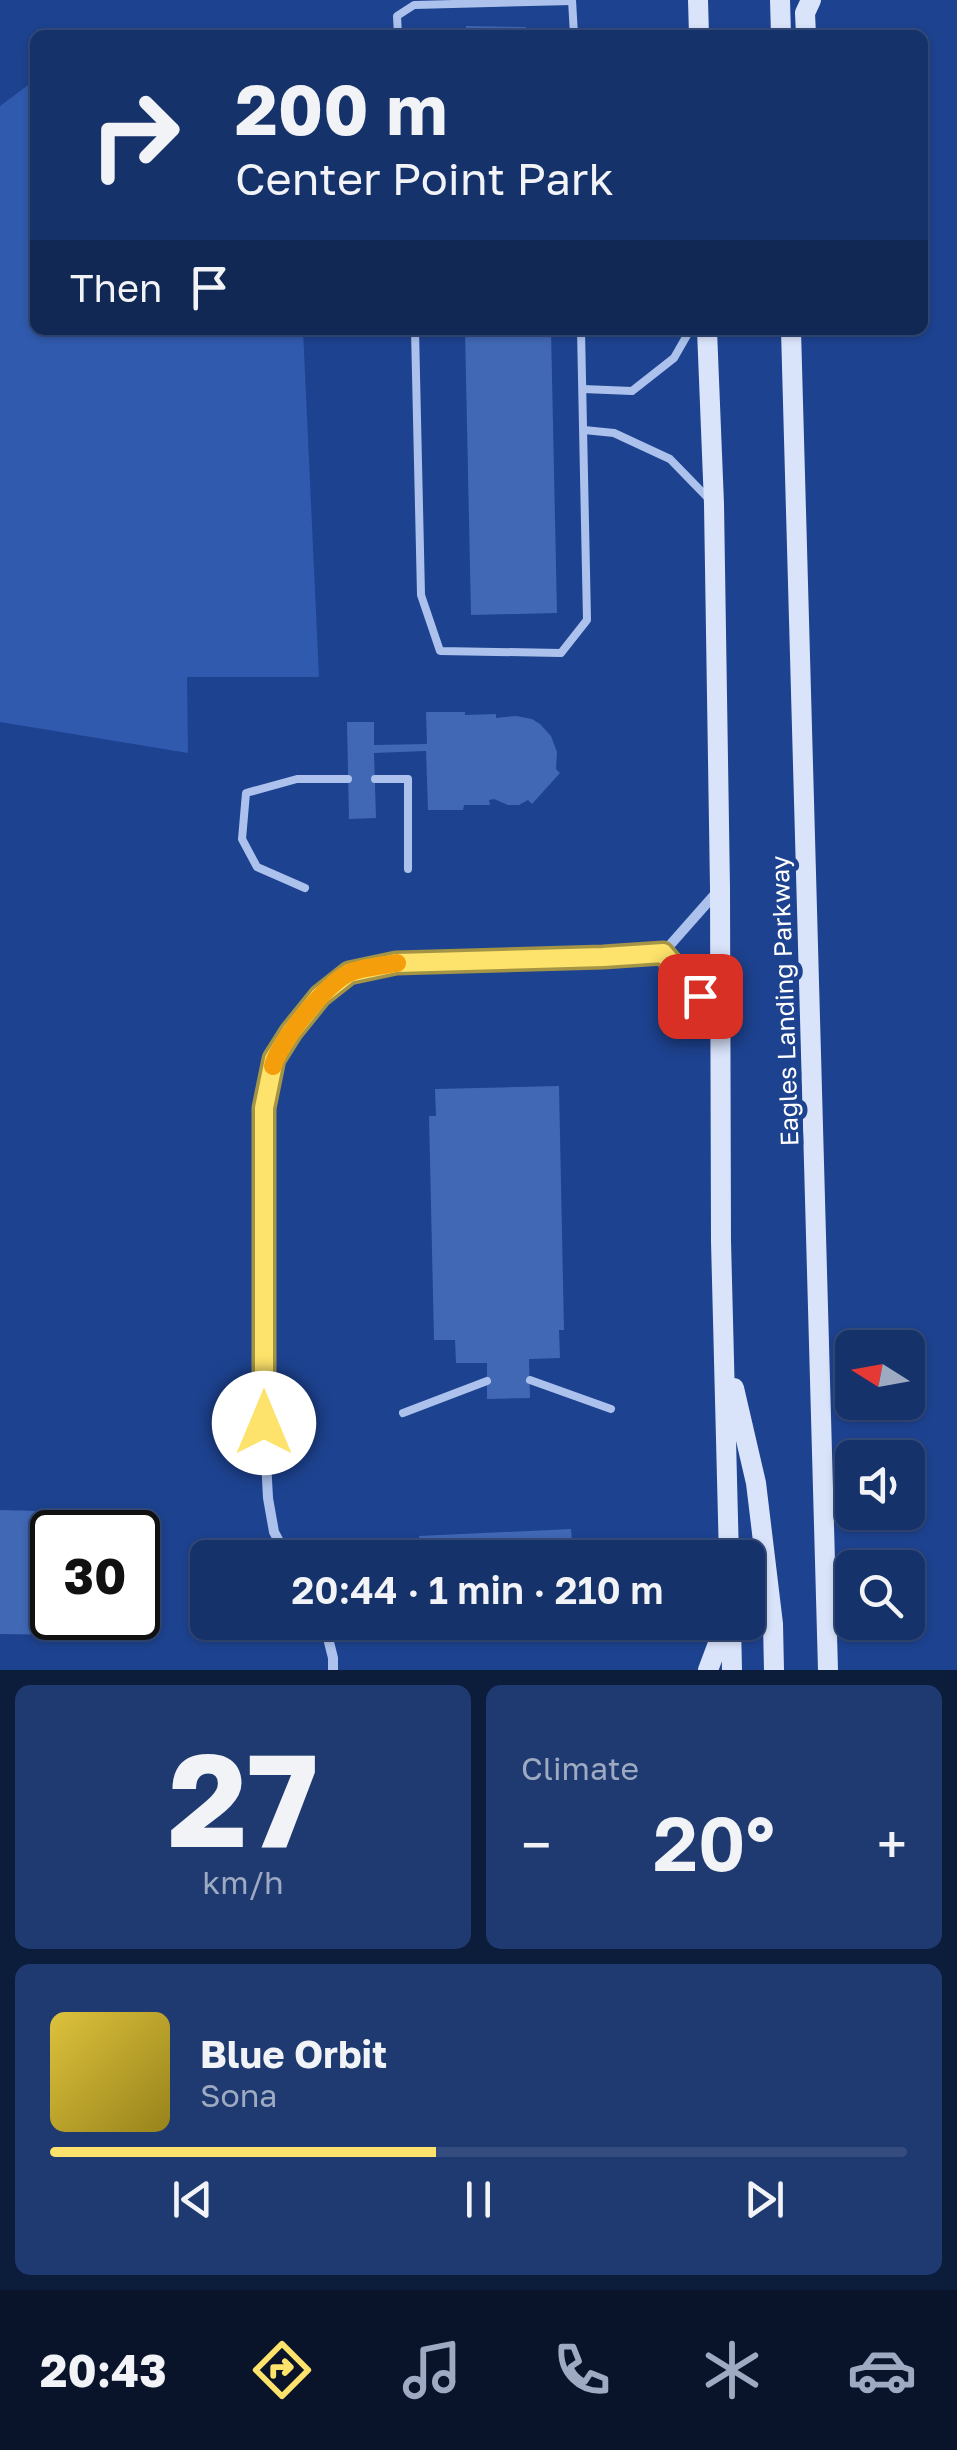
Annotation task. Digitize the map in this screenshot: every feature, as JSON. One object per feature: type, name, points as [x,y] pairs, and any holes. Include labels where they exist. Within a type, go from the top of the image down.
[{"type":"main road","points":[[698,0],[699,30]]},
{"type":"main road","points":[[780,0],[782,30]]},
{"type":"main road","points":[[806,30],[805,13],[811,0]]},
{"type":"main road","points":[[708,335],[729,1540]]},
{"type":"main road","name":"Eagles Landing Parkway","points":[[791,335],[828,1670]]},
{"type":"main road","points":[[794,406],[802,335]]},
{"type":"main road","points":[[724,1347],[756,1483],[773,1624],[774,1670]]},
{"type":"main road","points":[[708,1670],[720,1640]]},
{"type":"main road","points":[[730,1640],[732,1670]]},
{"type":"street","points":[[278,1540],[271,1515],[264,1423],[264,1108],[274,1059],[291,1032],[320,996],[349,973],[396,963],[663,953],[720,888]]},
{"type":"street","points":[[663,953],[719,1018]]},
{"type":"street","points":[[328,1640],[333,1670]]},
{"type":"lane","points":[[398,30],[397,16],[414,5],[572,1],[574,30]]},
{"type":"lane","points":[[415,335],[422,594],[440,650],[561,653],[586,620],[581,335]]},
{"type":"lane","points":[[583,390],[632,391],[674,358],[687,335]]},
{"type":"lane","points":[[584,430],[614,433],[670,459],[714,504]]},
{"type":"lane","points":[[305,888],[257,867],[242,839],[246,793],[297,778],[348,779]]},
{"type":"lane","points":[[375,779],[408,779],[408,869]]},
{"type":"lane","points":[[530,1380],[611,1409]]},
{"type":"lane","points":[[403,1412],[487,1381]]},
{"type":"shaded area","points":[[30,84],[30,335],[303,335],[319,677],[187,677],[188,753],[0,722],[0,106]]},
{"type":"building","points":[[466,26],[526,27],[526,30],[466,30]]},
{"type":"building","points":[[465,335],[551,335],[557,613],[471,615]]},
{"type":"building","points":[[426,712],[532,719],[551,736],[560,773],[532,804],[528,800],[508,805],[494,799],[489,800],[490,805],[464,805],[463,810],[428,810],[426,751],[374,753],[376,818],[349,819],[347,722],[374,722],[374,745],[427,744]]},
{"type":"building","points":[[559,1086],[564,1330],[559,1330],[560,1358],[529,1359],[530,1398],[487,1399],[487,1363],[456,1363],[455,1340],[434,1340],[429,1116],[436,1116],[435,1089]]},
{"type":"building","points":[[0,1510],[30,1511],[30,1634],[0,1634]]},
{"type":"building","points":[[571,1529],[572,1540],[419,1540],[419,1536]]},
{"type":"slow traffic","points":[[273,1066],[291,1032],[320,996],[349,973],[397,963]]},
{"type":"route","points":[[264,1423],[264,1108],[274,1059],[320,996],[349,973],[396,963],[663,953],[700,996]]}]
